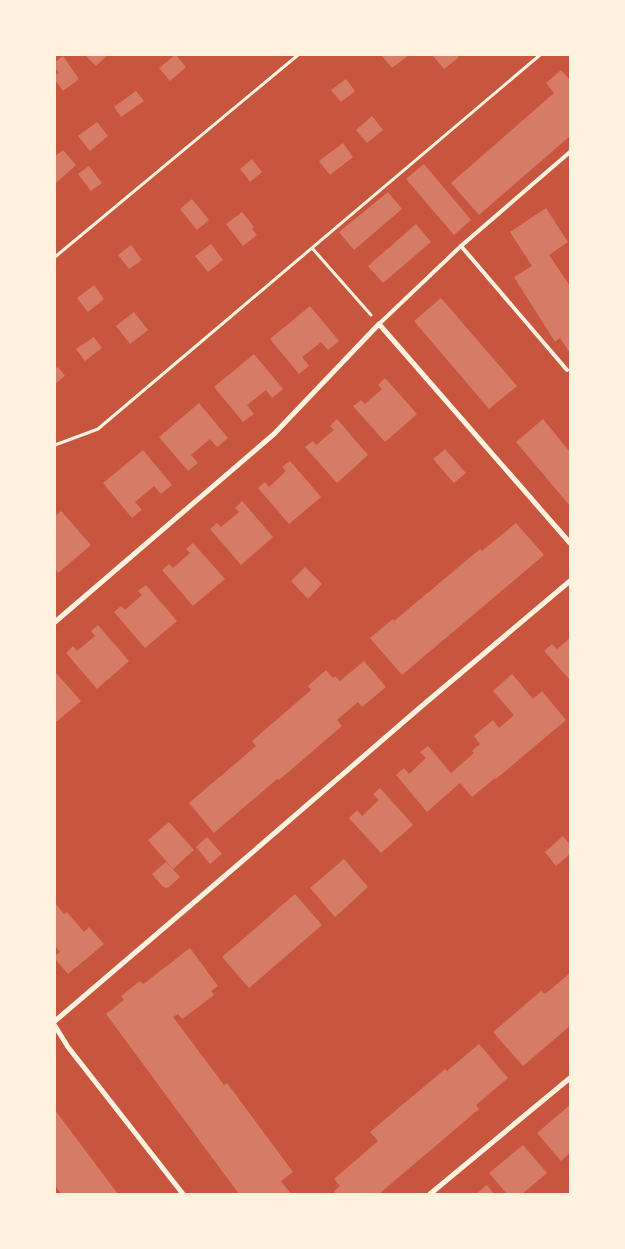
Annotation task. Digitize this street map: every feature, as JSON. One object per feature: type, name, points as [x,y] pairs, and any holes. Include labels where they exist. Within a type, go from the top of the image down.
[{"type":"street","points":[[55,622],[274,434],[379,324],[570,543]]},
{"type":"street","points":[[55,1020],[570,581]]},
{"type":"street","points":[[55,1026],[68,1047],[182,1194]]},
{"type":"street","points":[[430,1194],[570,1078]]},
{"type":"lane","points":[[379,324],[461,246],[570,152]]},
{"type":"lane","points":[[461,246],[567,370]]},
{"type":"path","points":[[55,257],[298,55]]},
{"type":"path","points":[[55,445],[98,429],[540,55]]},
{"type":"path","points":[[312,248],[379,324]]},
{"type":"building","points":[[85,55],[108,55],[96,66]]},
{"type":"building","points":[[175,55],[186,67],[170,81],[159,68]]},
{"type":"building","points":[[381,55],[409,55],[392,68]]},
{"type":"building","points":[[457,55],[459,57],[444,69],[433,56]]},
{"type":"building","points":[[63,56],[79,79],[63,91],[55,80],[55,75],[59,73],[55,68],[55,62]]},
{"type":"building","points":[[561,70],[570,80],[570,136],[479,215],[451,183],[554,93],[546,83]]},
{"type":"building","points":[[346,79],[355,91],[341,102],[331,90]]},
{"type":"building","points":[[136,91],[144,101],[121,117],[114,107]]},
{"type":"building","points":[[372,116],[383,130],[367,143],[356,130]]},
{"type":"building","points":[[97,122],[108,136],[90,151],[78,136]]},
{"type":"building","points":[[343,143],[353,157],[330,175],[319,161]]},
{"type":"building","points":[[63,150],[76,165],[56,183],[55,156]]},
{"type":"building","points":[[252,159],[262,172],[250,182],[240,169]]},
{"type":"building","points":[[424,164],[471,220],[454,235],[406,179]]},
{"type":"building","points":[[89,166],[102,183],[91,191],[78,174]]},
{"type":"building","points":[[388,192],[402,209],[354,250],[339,232]]},
{"type":"building","points":[[192,199],[209,220],[197,230],[180,209]]},
{"type":"building","points":[[546,208],[568,242],[549,255],[570,286],[570,353],[560,338],[555,342],[514,277],[532,266],[510,232]]},
{"type":"building","points":[[242,212],[254,227],[252,229],[257,235],[243,246],[226,224]]},
{"type":"building","points":[[416,224],[431,242],[383,283],[368,266]]},
{"type":"building","points":[[211,244],[223,260],[208,272],[195,256]]},
{"type":"building","points":[[131,245],[142,260],[129,269],[118,255]]},
{"type":"building","points":[[94,285],[104,299],[88,312],[77,298]]},
{"type":"building","points":[[441,298],[517,386],[489,409],[414,321]]},
{"type":"building","points":[[310,306],[339,341],[328,350],[321,342],[302,357],[309,366],[299,374],[270,339]]},
{"type":"building","points":[[134,312],[148,330],[130,344],[116,326]]},
{"type":"building","points":[[94,337],[102,348],[85,361],[76,349]]},
{"type":"building","points":[[254,354],[283,389],[272,398],[266,390],[247,405],[254,414],[243,422],[214,387]]},
{"type":"building","points":[[58,367],[65,376],[55,384],[55,369]]},
{"type":"building","points":[[385,378],[417,414],[385,442],[353,406],[361,400],[365,404],[382,389],[378,385]]},
{"type":"building","points":[[199,403],[228,438],[217,447],[210,439],[191,455],[198,463],[188,471],[159,437]]},
{"type":"building","points":[[337,419],[368,455],[337,483],[305,447],[313,441],[316,445],[334,430],[330,426]]},
{"type":"building","points":[[543,419],[570,452],[570,506],[516,442]]},
{"type":"building","points":[[445,449],[466,473],[454,483],[433,459]]},
{"type":"building","points":[[143,450],[172,485],[161,494],[154,486],[135,502],[142,510],[132,518],[103,483]]},
{"type":"building","points":[[290,461],[321,497],[289,524],[258,488],[265,482],[269,487],[286,471],[282,467]]},
{"type":"building","points":[[242,501],[273,537],[241,565],[210,529],[217,523],[221,527],[239,512],[235,508]]},
{"type":"building","points":[[61,511],[91,545],[58,573],[55,569],[55,516]]},
{"type":"building","points":[[516,523],[544,555],[402,675],[370,638],[393,619],[394,621],[480,549],[482,551]]},
{"type":"building","points":[[193,543],[225,579],[193,606],[162,570],[169,564],[173,568],[190,553],[186,549]]},
{"type":"building","points":[[305,567],[322,584],[308,599],[291,581]]},
{"type":"building","points":[[146,585],[177,621],[145,648],[114,612],[121,606],[125,610],[142,595],[138,591]]},
{"type":"building","points":[[98,625],[129,661],[97,689],[66,653],[73,646],[77,651],[95,636],[91,631]]},
{"type":"building","points":[[570,638],[570,680],[544,651],[552,644],[557,649]]},
{"type":"building","points":[[364,661],[386,687],[362,707],[358,702],[337,720],[342,726],[214,833],[189,803],[256,746],[252,741],[311,690],[308,686],[326,670],[333,678],[335,676],[340,681]]},
{"type":"building","points":[[55,672],[81,701],[55,723]]},
{"type":"building","points":[[512,674],[533,699],[542,691],[566,720],[472,797],[460,783],[427,812],[396,775],[404,768],[409,774],[426,758],[420,752],[428,746],[451,773],[458,767],[474,753],[472,751],[480,744],[474,736],[493,720],[499,728],[514,715],[493,691]]},
{"type":"building","points":[[380,788],[413,825],[381,853],[349,818],[357,810],[362,816],[379,800],[373,794]]},
{"type":"building","points":[[169,822],[194,850],[173,869],[148,840]]},
{"type":"building","points":[[563,836],[570,845],[570,854],[556,866],[545,852]]},
{"type":"building","points":[[207,837],[222,854],[210,864],[196,847]]},
{"type":"building","points":[[344,859],[368,887],[335,917],[310,888]]},
{"type":"building","points":[[166,862],[180,877],[166,888],[152,874]]},
{"type":"building","points":[[295,894],[322,925],[249,988],[222,957]]},
{"type":"building","points":[[55,903],[64,914],[67,912],[84,932],[89,927],[104,944],[68,974],[55,959],[55,956],[60,952],[55,946]]},
{"type":"building","points":[[190,948],[218,986],[211,991],[214,995],[182,1019],[178,1014],[173,1017],[224,1085],[227,1083],[293,1172],[281,1181],[291,1194],[239,1194],[106,1014],[124,1000],[121,996],[140,981],[143,984]]},
{"type":"building","points":[[570,973],[570,1026],[523,1066],[493,1032],[541,991],[545,994]]},
{"type":"building","points":[[479,1044],[508,1078],[476,1105],[479,1109],[379,1194],[336,1194],[334,1191],[340,1186],[334,1179],[378,1141],[370,1132],[445,1069],[447,1071]]},
{"type":"building","points":[[570,1105],[570,1153],[561,1161],[537,1133]]},
{"type":"building","points":[[55,1110],[118,1194],[61,1194],[55,1185]]},
{"type":"building","points":[[523,1145],[547,1173],[522,1194],[507,1194],[489,1173]]},
{"type":"building","points":[[487,1185],[494,1194],[476,1194]]}]
